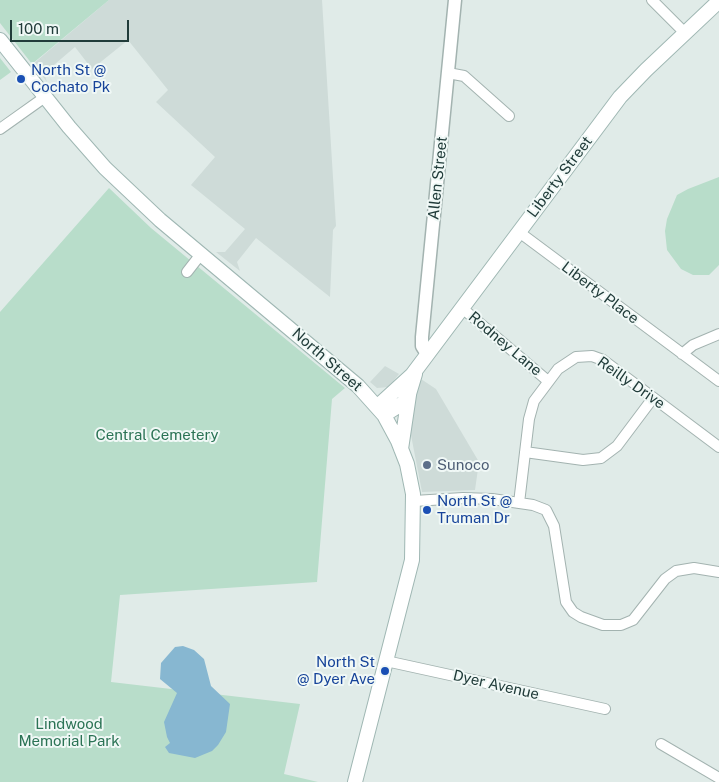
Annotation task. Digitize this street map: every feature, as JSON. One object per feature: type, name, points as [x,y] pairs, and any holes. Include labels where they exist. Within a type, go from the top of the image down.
[{"type":"main road","name":"Liberty Street","points":[[381,410],[418,368],[632,83],[719,1]]},
{"type":"main road","name":"North Street","points":[[0,40],[105,168],[149,210],[350,379],[381,410],[402,448],[410,475],[414,501],[412,560],[355,782]]},
{"type":"main road","name":"Liberty Street","points":[[381,410],[401,406],[409,394],[418,368]]},
{"type":"main road","points":[[402,448],[409,394]]},
{"type":"street","name":"Allen Street","points":[[427,354],[422,345],[422,337],[455,0]]},
{"type":"street","points":[[652,0],[685,32]]},
{"type":"street","points":[[448,73],[464,76],[509,116]]},
{"type":"street","points":[[0,129],[45,97]]},
{"type":"street","name":"Liberty Place","points":[[519,232],[719,381]]},
{"type":"street","points":[[186,272],[201,254]]},
{"type":"street","name":"Rodney Lane","points":[[462,308],[548,381]]},
{"type":"street","points":[[682,354],[693,345],[719,334]]},
{"type":"street","name":"Reilly Drive","points":[[519,503],[532,407],[548,381],[562,365],[571,359],[592,356],[607,363],[719,447]]},
{"type":"street","points":[[525,452],[587,460],[601,458],[617,446],[653,398]]},
{"type":"street","points":[[414,501],[472,498],[538,506],[552,517],[564,598],[573,612],[608,626],[625,624],[636,617],[672,573],[689,568],[719,572]]},
{"type":"street","name":"Dyer Avenue","points":[[386,661],[605,709]]},
{"type":"street","points":[[661,744],[719,778]]},
{"type":"shaded area","points":[[109,0],[322,0],[336,226],[333,230],[330,297],[256,238],[237,262],[240,271],[216,252],[225,252],[245,229],[191,185],[215,157],[156,102],[168,90],[128,40],[92,69],[75,47],[48,70],[45,76],[47,82],[33,64]]},
{"type":"shaded area","points":[[385,366],[399,374],[389,387],[377,388],[370,382]]},
{"type":"shaded area","points":[[421,379],[436,389],[479,462],[475,490],[422,492],[410,430],[416,393]]},
{"type":"green space","points":[[0,0],[109,0],[32,64],[0,23]]},
{"type":"green space","points":[[0,58],[11,72],[0,80]]},
{"type":"green space","points":[[719,177],[719,265],[709,275],[693,275],[681,269],[667,250],[665,231],[667,219],[677,195]]},
{"type":"green space","name":"Central Cemetery","points":[[109,188],[151,228],[345,388],[332,399],[317,582],[120,595],[111,682],[300,704],[284,774],[318,782],[0,782],[0,312]]},
{"type":"water","points":[[183,646],[194,650],[204,659],[211,686],[230,704],[226,732],[218,745],[212,751],[195,758],[169,753],[165,747],[170,743],[164,722],[177,693],[160,679],[161,663],[175,647]]},
{"type":"place","name":"North St @ Cochato Pk","points":[[21,79]]},
{"type":"place","name":"Sunoco","points":[[427,465]]},
{"type":"place","name":"North St @ Truman Dr","points":[[427,510]]},
{"type":"place","name":"North St @ Dyer Ave","points":[[385,671]]},
{"type":"park label","name":"Lindwood Memorial Park","points":[[69,732]]}]
